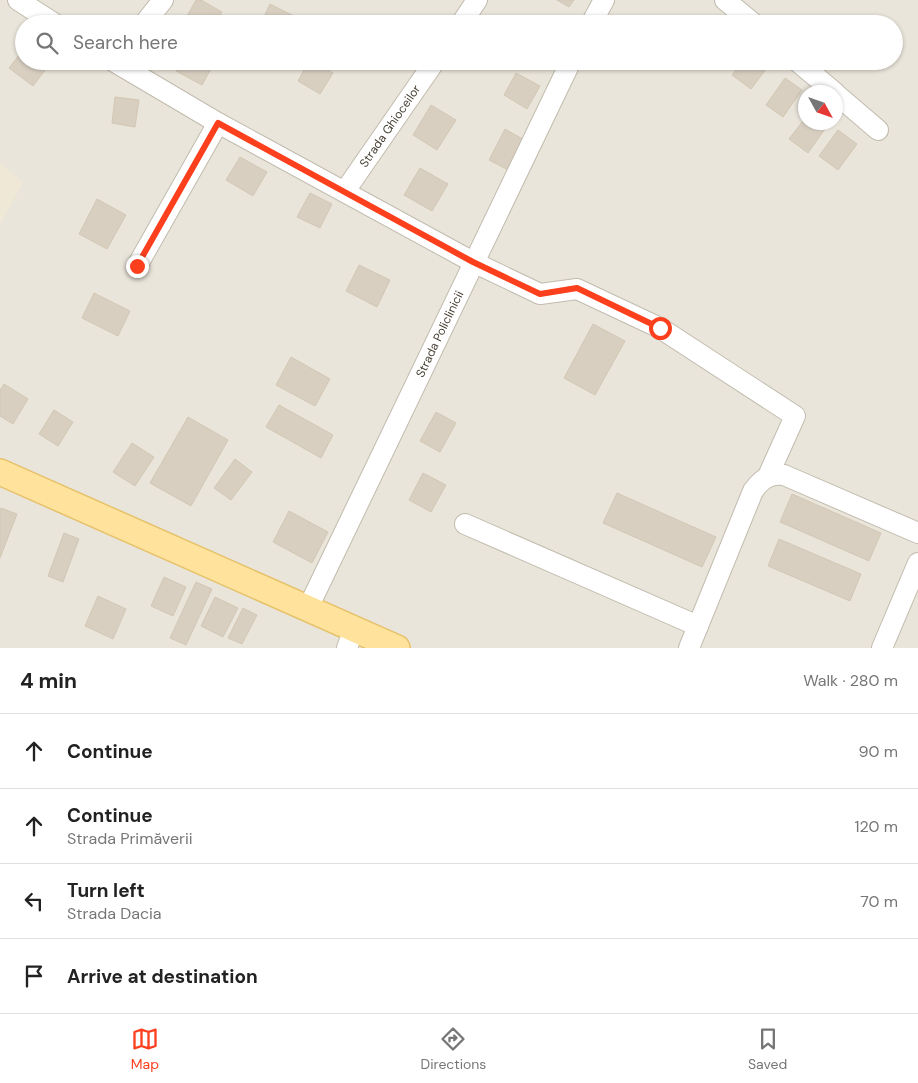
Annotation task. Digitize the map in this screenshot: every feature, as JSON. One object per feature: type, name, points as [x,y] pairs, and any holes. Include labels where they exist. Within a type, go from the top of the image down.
[{"type":"main road","points":[[0,472],[308,608],[351,639],[397,648]]},
{"type":"street","points":[[18,0],[41,15]]},
{"type":"street","points":[[151,15],[162,0]]},
{"type":"street","points":[[467,15],[477,0]]},
{"type":"street","points":[[596,15],[604,0]]},
{"type":"street","points":[[725,0],[743,15]]},
{"type":"street","points":[[129,70],[218,123],[473,262],[540,294],[577,288],[652,324],[795,416],[768,476],[760,482],[753,492],[689,648]]},
{"type":"street","name":"Strada Ghioceilor","points":[[345,191],[429,70]]},
{"type":"street","name":"Strada Policlinicii","points":[[308,608],[567,70]]},
{"type":"street","points":[[808,70],[826,85]]},
{"type":"street","points":[[843,100],[878,130]]},
{"type":"street","points":[[137,266],[218,123]]},
{"type":"street","points":[[768,476],[784,475],[918,533]]},
{"type":"street","points":[[465,524],[698,626]]},
{"type":"street","points":[[882,648],[918,563]]},
{"type":"shaded area","points":[[0,0],[918,0],[918,648],[0,648]]},
{"type":"shaded area","points":[[0,163],[23,182],[0,225]]},
{"type":"building","points":[[196,0],[201,0],[222,12],[220,15],[188,15]]},
{"type":"building","points":[[557,0],[574,0],[569,7]]},
{"type":"building","points":[[270,4],[292,15],[265,15]]},
{"type":"building","points":[[15,60],[15,70],[45,70],[33,86],[9,68]]},
{"type":"building","points":[[177,70],[210,70],[202,85]]},
{"type":"building","points":[[304,70],[328,70],[333,73],[320,94],[298,81]]},
{"type":"building","points":[[736,70],[765,70],[751,89],[732,75]]},
{"type":"building","points":[[516,73],[540,86],[527,109],[504,95]]},
{"type":"building","points":[[785,78],[798,87],[798,96],[783,117],[766,105]]},
{"type":"building","points":[[115,97],[139,100],[135,127],[112,123]]},
{"type":"building","points":[[431,105],[456,120],[437,150],[413,135]]},
{"type":"building","points":[[798,127],[798,130],[824,130],[808,153],[789,139]]},
{"type":"building","points":[[505,129],[526,141],[510,171],[489,160]]},
{"type":"building","points":[[838,130],[857,144],[838,170],[819,156]]},
{"type":"building","points":[[240,157],[267,172],[253,196],[226,180]]},
{"type":"building","points":[[420,168],[448,184],[432,211],[404,195]]},
{"type":"building","points":[[310,193],[332,204],[320,228],[297,217]]},
{"type":"building","points":[[97,199],[126,215],[107,249],[79,234]]},
{"type":"building","points":[[359,265],[390,280],[377,307],[346,291]]},
{"type":"building","points":[[94,293],[130,311],[118,336],[82,318]]},
{"type":"building","points":[[593,324],[625,341],[595,395],[564,378]]},
{"type":"building","points":[[291,357],[330,379],[315,406],[276,385]]},
{"type":"building","points":[[4,384],[28,399],[13,424],[0,416],[0,390]]},
{"type":"building","points":[[279,405],[333,435],[321,458],[266,427]]},
{"type":"building","points":[[54,410],[73,422],[58,446],[39,434]]},
{"type":"building","points":[[436,412],[456,423],[440,452],[420,441]]},
{"type":"building","points":[[188,417],[228,440],[191,506],[150,483]]},
{"type":"building","points":[[132,443],[154,457],[135,486],[113,472]]},
{"type":"building","points":[[235,459],[252,472],[231,500],[214,488]]},
{"type":"building","points":[[423,473],[446,485],[431,512],[409,500]]},
{"type":"building","points":[[617,493],[716,537],[702,567],[603,523]]},
{"type":"building","points":[[792,494],[881,533],[869,561],[780,522]]},
{"type":"building","points":[[1,508],[17,514],[0,558],[0,510]]},
{"type":"building","points":[[289,511],[328,532],[312,563],[273,542]]},
{"type":"building","points":[[64,533],[79,539],[63,582],[48,576]]},
{"type":"building","points":[[779,539],[861,574],[850,601],[768,566]]},
{"type":"building","points":[[164,577],[186,587],[173,616],[151,606]]},
{"type":"building","points":[[196,582],[212,589],[186,645],[170,638]]},
{"type":"building","points":[[98,596],[126,609],[113,639],[85,626]]},
{"type":"building","points":[[215,597],[238,608],[223,637],[201,626]]},
{"type":"building","points":[[243,608],[257,615],[242,644],[228,638]]},
{"type":"route","points":[[137,266],[218,123],[473,262],[540,294],[577,288],[660,328]]}]
